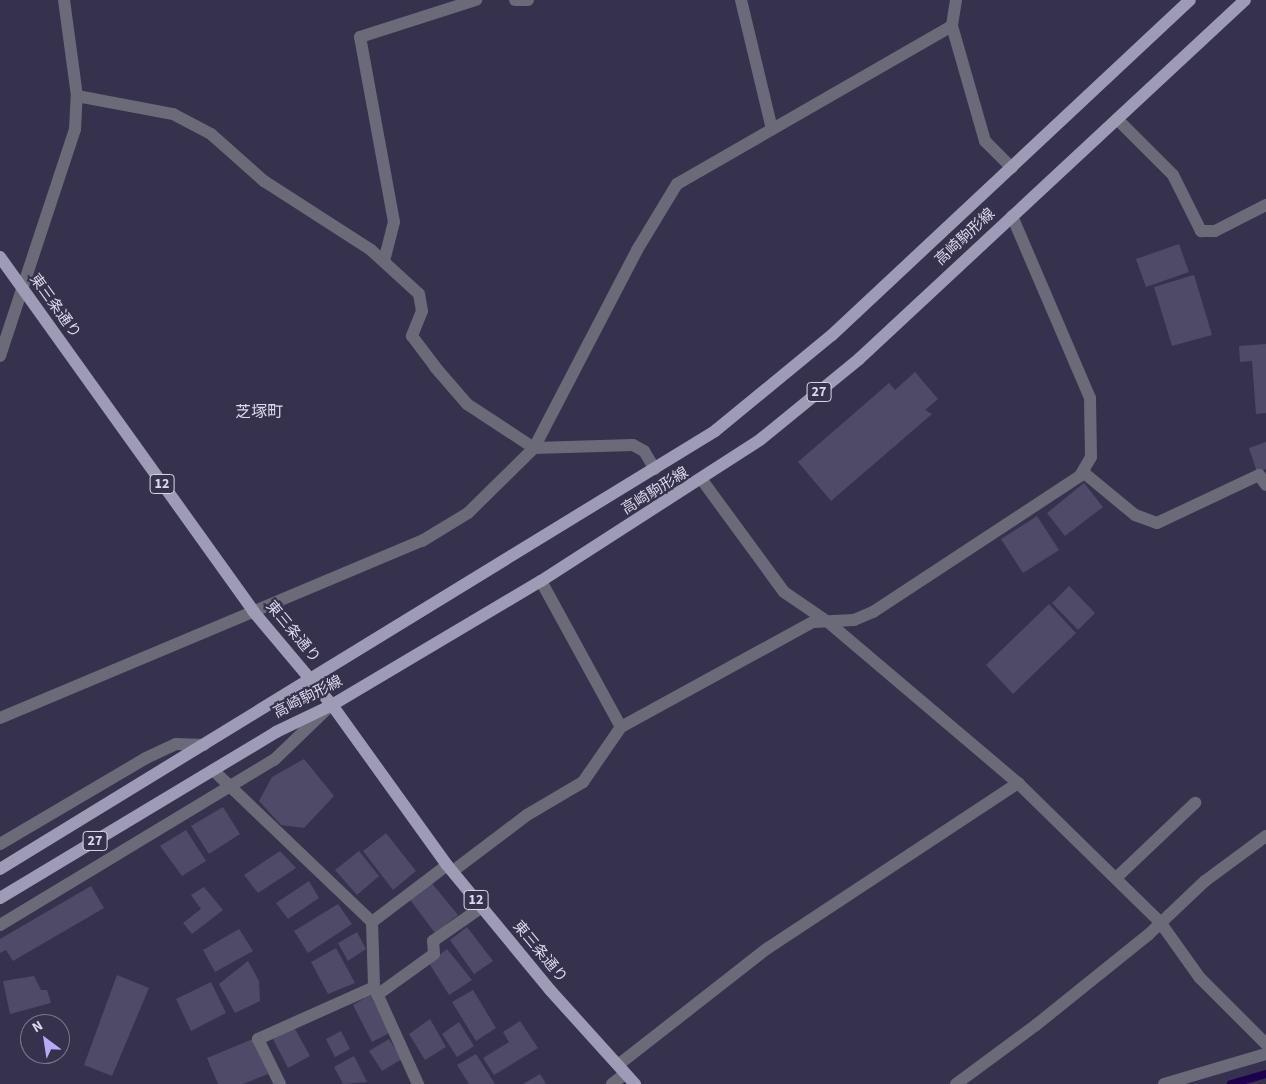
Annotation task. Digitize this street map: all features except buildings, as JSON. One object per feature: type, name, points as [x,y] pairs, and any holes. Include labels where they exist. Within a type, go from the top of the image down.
[{"type":"main road","name":"高崎駒形線","points":[[0,869],[715,431],[782,378],[1012,168],[1190,0]]},
{"type":"main road","name":"高崎駒形線","points":[[0,898],[213,770],[332,705],[541,581],[702,480],[859,359],[1245,0]]},
{"type":"main road","name":"東三条通り","points":[[0,257],[253,611],[332,705],[450,868],[635,1084]]},
{"type":"street","points":[[0,356],[24,290],[75,129],[77,96],[64,0]]},
{"type":"street","points":[[384,261],[394,222],[360,37],[476,0]]},
{"type":"street","points":[[515,0],[528,0]]},
{"type":"street","points":[[741,0],[772,129]]},
{"type":"street","points":[[956,0],[952,26],[984,141],[1012,168]]},
{"type":"street","points":[[0,718],[443,530],[494,491],[534,448],[637,250],[677,184],[952,26]]},
{"type":"street","points":[[77,96],[174,114],[211,134],[264,181],[384,261],[419,294],[422,311],[412,336],[435,367],[468,404],[534,448],[633,445],[644,451],[655,469]]},
{"type":"street","points":[[1117,120],[1173,175],[1201,231],[1215,231],[1266,205]]},
{"type":"street","points":[[372,922],[527,815],[583,782],[621,727],[777,639],[813,622],[854,620],[872,612],[1083,472],[1092,446],[1090,398],[1012,216]]},
{"type":"street","points":[[1083,472],[1135,515],[1157,522],[1259,475],[1266,485]]},
{"type":"street","points":[[702,480],[784,592],[828,622],[1018,783],[1117,877],[1160,922],[1200,978],[1266,1044]]},
{"type":"street","points":[[541,581],[621,727]]},
{"type":"street","points":[[0,925],[274,760],[332,705]]},
{"type":"street","points":[[0,844],[146,758],[176,744],[204,745]]},
{"type":"street","points":[[213,770],[227,788],[372,922],[375,991],[418,1084]]},
{"type":"street","points":[[612,1084],[622,1069],[768,948],[1018,783]]},
{"type":"street","points":[[1117,877],[1195,803]]},
{"type":"street","points":[[956,1084],[1036,1025],[1266,836]]},
{"type":"street","points":[[280,1084],[258,1039],[375,991],[434,954],[433,941],[482,907]]},
{"type":"street","points":[[1164,1084],[1266,1054]]},
{"type":"waterway","points":[[1231,1084],[1266,1074]]},
{"type":"district","name":"芝塚町","points":[[259,412]]}]
